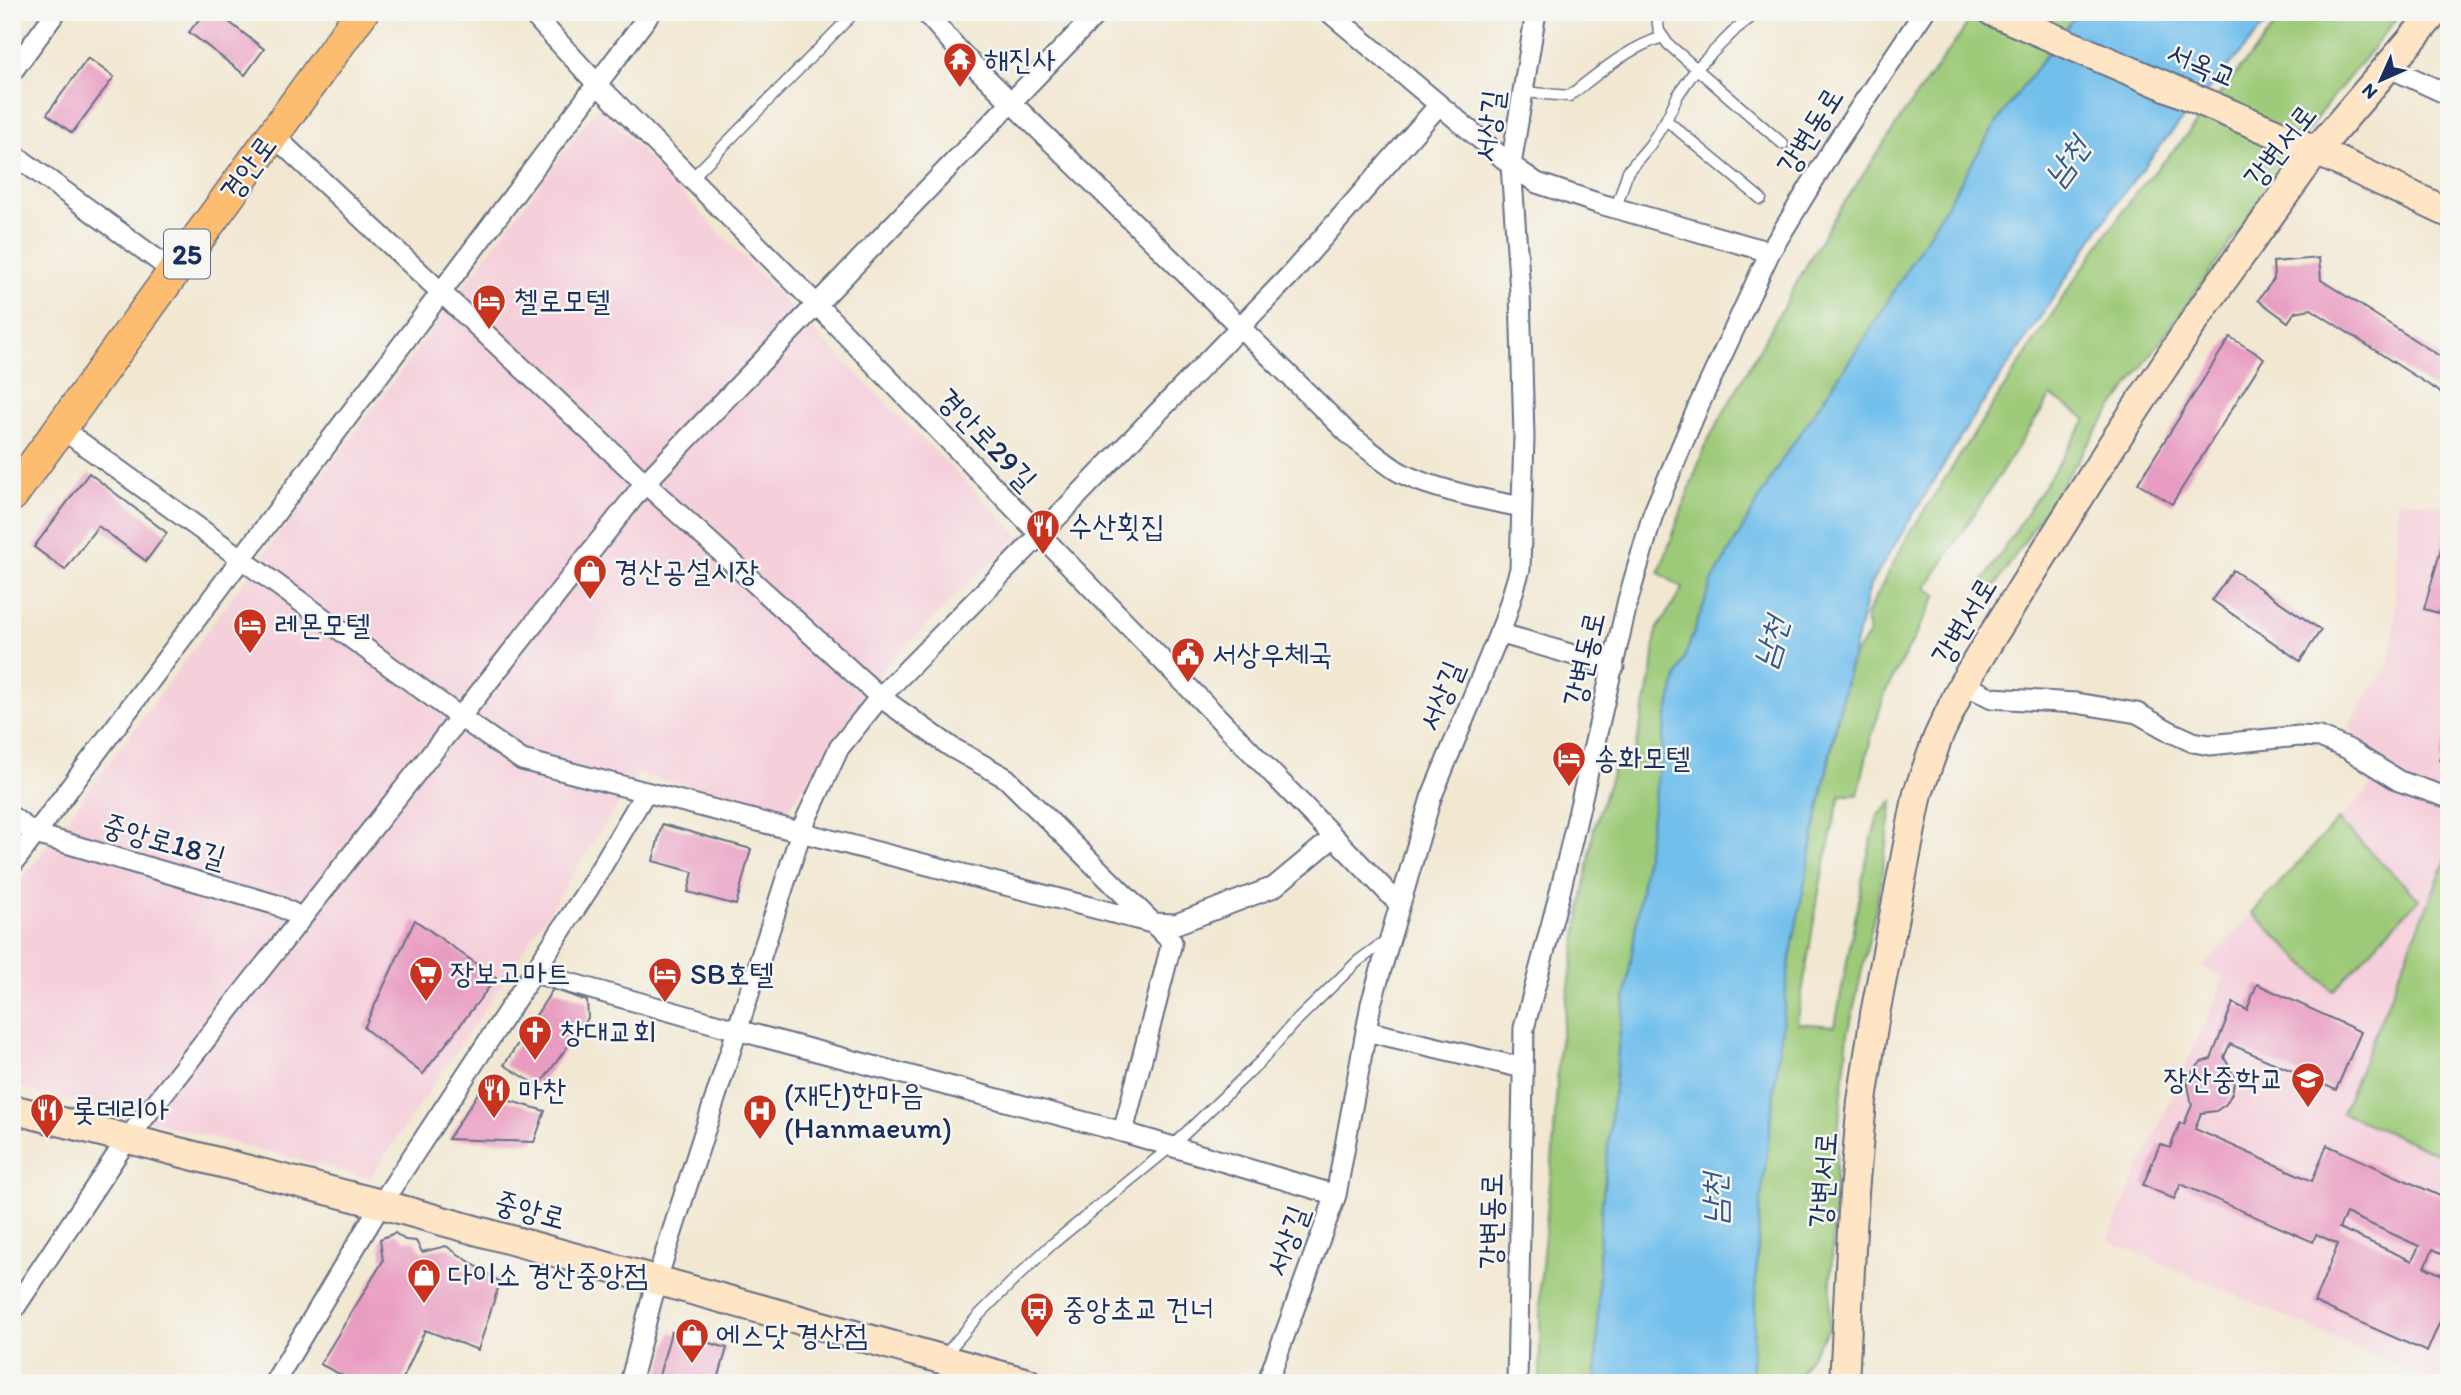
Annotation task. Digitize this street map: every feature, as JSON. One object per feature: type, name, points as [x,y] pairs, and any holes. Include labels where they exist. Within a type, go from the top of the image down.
[{"type":"main road","name":"경안로","points":[[12,495],[362,12]]},
{"type":"street","points":[[12,72],[56,12]]},
{"type":"street","name":"경안로29길","points":[[531,12],[597,84],[817,305],[1400,905]]},
{"type":"street","points":[[12,865],[651,12]]},
{"type":"street","points":[[925,12],[1012,103],[1352,437],[1398,471],[1459,492],[1522,507]]},
{"type":"street","points":[[12,1312],[128,1138],[645,483],[1098,12]]},
{"type":"street","points":[[1329,12],[1438,106],[1537,183],[1770,252]]},
{"type":"street","name":"서상길","points":[[1268,1383],[1336,1195],[1371,1004],[1432,798],[1499,633],[1520,569],[1524,437],[1511,165],[1536,12]]},
{"type":"street","name":"강변동로","points":[[1517,1383],[1524,1028],[1560,892],[1628,600],[1653,514],[1698,407],[1770,252],[1835,145],[1924,12]]},
{"type":"street","name":"서옥교","points":[[1993,12],[2312,149],[2449,213]]},
{"type":"street","name":"강변서로","points":[[1844,1383],[1854,1192],[1862,1101],[1875,1014],[1918,793],[1938,737],[1964,684],[2112,445],[2204,306],[2312,149],[2435,12]]},
{"type":"street","points":[[2388,67],[2449,94]]},
{"type":"street","points":[[630,1383],[657,1279],[801,832],[839,748],[880,697],[1040,536],[1291,274],[1438,106]]},
{"type":"street","points":[[273,135],[645,483],[880,697],[951,747],[1006,778],[1172,942],[1124,1132]]},
{"type":"street","points":[[12,153],[174,272]]},
{"type":"street","points":[[62,429],[460,718],[522,760],[1152,923],[1176,924],[1274,887],[1334,837]]},
{"type":"street","points":[[1499,633],[1614,667]]},
{"type":"street","points":[[1964,684],[1992,698],[2076,703],[2137,713],[2171,732],[2210,745],[2300,736],[2320,737],[2348,749],[2399,781],[2449,798]]},
{"type":"street","points":[[274,1383],[381,1204],[589,888],[645,793]]},
{"type":"street","name":"중앙로18길","points":[[12,817],[35,834],[277,905],[302,918]]},
{"type":"street","points":[[534,972],[737,1030],[1124,1132],[1336,1195]]},
{"type":"street","points":[[1366,1031],[1523,1068]]},
{"type":"street","name":"중앙로","points":[[12,1109],[381,1204],[1028,1383]]},
{"type":"lane","points":[[691,179],[855,12]]},
{"type":"lane","points":[[1656,12],[1659,31],[1668,44],[1783,144]]},
{"type":"lane","points":[[1616,208],[1629,171],[1666,120],[1678,95],[1696,69],[1758,12]]},
{"type":"lane","points":[[1522,92],[1569,96],[1616,60],[1647,42],[1663,37]]},
{"type":"lane","points":[[1666,120],[1761,199]]},
{"type":"lane","points":[[942,1359],[978,1316],[1051,1245],[1172,1146],[1262,1060],[1291,1026],[1358,961],[1391,937]]},
{"type":"shaded area","name":"경산공설시장","points":[[598,106],[817,334],[1019,535],[884,667],[787,811],[638,774],[505,979],[370,1178],[12,1086],[12,893]]},
{"type":"shaded area","name":"장산중학교","points":[[2398,500],[2449,506],[2449,1383],[2437,1383],[2108,1240],[2225,977],[2202,967],[2384,772],[2392,775],[2348,727],[2390,660],[2394,626]]},
{"type":"green space","points":[[1973,12],[2078,12],[1999,119],[1869,332],[1780,463],[1712,582],[1675,684],[1666,720],[1619,1041],[1600,1224],[1596,1383],[1540,1383],[1540,1286],[1553,1151],[1559,1049],[1594,828],[1615,765],[1632,763],[1652,673],[1656,631],[1683,588],[1659,573],[1705,446],[1828,227],[1961,34]]},
{"type":"green space","points":[[2286,12],[2402,12],[2320,113],[2102,423],[1990,594],[1980,586],[2087,419],[2051,396],[1926,588],[1937,595],[1886,691],[1871,737],[1858,795],[1840,795],[1820,885],[1797,1023],[1835,1026],[1865,865],[1878,816],[1893,801],[1878,898],[1848,1034],[1837,1144],[1829,1328],[1801,1371],[1801,1383],[1750,1383],[1761,1189],[1776,1042],[1802,891],[1845,685],[1852,658],[1869,635],[1866,616],[1907,537],[2069,288],[2134,195],[2180,143]]},
{"type":"green space","points":[[2338,820],[2419,899],[2333,991],[2252,913]]},
{"type":"green space","points":[[2449,853],[2449,1158],[2342,1113]]},
{"type":"water","name":"남천","points":[[2078,12],[2276,12],[2170,134],[2119,199],[1965,430],[1870,585],[1837,717],[1790,958],[1759,1218],[1751,1383],[1596,1383],[1600,1224],[1619,1041],[1666,720],[1675,684],[1712,582],[1780,463],[1869,332],[1999,119]]},
{"type":"building","points":[[205,12],[216,12],[264,49],[245,75],[189,32]]},
{"type":"building","points":[[88,58],[114,77],[72,133],[47,114]]},
{"type":"building","points":[[2319,258],[2321,280],[2449,362],[2449,398],[2311,309],[2295,312],[2288,322],[2258,300],[2274,279],[2273,262]]},
{"type":"building","points":[[2230,337],[2264,358],[2172,504],[2138,483]]},
{"type":"building","points":[[89,473],[167,533],[146,561],[98,526],[65,570],[34,547]]},
{"type":"building","points":[[2446,531],[2449,532],[2449,616],[2424,609]]},
{"type":"building","points":[[2233,570],[2321,630],[2300,661],[2212,600]]},
{"type":"building","points":[[2449,732],[2449,763],[2439,760]]},
{"type":"building","points":[[662,824],[751,849],[736,905],[688,892],[693,872],[653,861]]},
{"type":"building","name":"장보고마트","points":[[415,920],[496,978],[423,1074],[364,1028]]},
{"type":"building","points":[[2257,984],[2361,1032],[2336,1090],[2230,1044],[2224,1057],[2235,1078],[2232,1093],[2226,1104],[2216,1111],[2201,1113],[2195,1129],[2312,1181],[2327,1145],[2449,1200],[2449,1257],[2433,1249],[2425,1267],[2449,1278],[2449,1300],[2427,1352],[2314,1302],[2338,1244],[2316,1234],[2313,1242],[2181,1184],[2174,1199],[2143,1185],[2160,1144],[2170,1148],[2180,1123],[2184,1124],[2192,1105],[2189,1076],[2201,1062],[2211,1059],[2233,1003],[2247,1010]],"holes":[[[2346,1213],[2419,1246],[2412,1261],[2339,1228]]]},
{"type":"building","points":[[553,989],[587,1001],[588,1018],[539,1086],[504,1065]]},
{"type":"building","points":[[479,1092],[545,1111],[534,1142],[448,1139]]},
{"type":"building","name":"다이소 경산중앙점","points":[[395,1233],[405,1240],[416,1241],[422,1252],[446,1246],[500,1282],[478,1350],[425,1330],[401,1383],[357,1383],[320,1364],[383,1261],[380,1239]]},
{"type":"building","name":"에스닷 경산점","points":[[671,1332],[727,1348],[717,1383],[657,1383]]},
{"type":"place","name":"해진사","points":[[960,89]]},
{"type":"place","name":"첼로모텔","points":[[489,331]]},
{"type":"place","name":"수산횟집","points":[[1043,556]]},
{"type":"place","name":"경산공설시장","points":[[590,601]]},
{"type":"place","name":"레몬모텔","points":[[250,655]]},
{"type":"place","name":"서상우체국","points":[[1188,684]]},
{"type":"place","name":"송화모텔","points":[[1569,788]]},
{"type":"place","name":"장보고마트","points":[[426,1003]]},
{"type":"place","name":"SB호텔","points":[[665,1004]]},
{"type":"place","name":"창대교회","points":[[535,1062]]},
{"type":"place","name":"장산중학교","points":[[2308,1109]]},
{"type":"place","name":"마찬","points":[[494,1120]]},
{"type":"place","name":"롯데리아","points":[[47,1140]]},
{"type":"place","name":"(재단)한마음 (Hanmaeum)","points":[[760,1141]]},
{"type":"place","name":"다이소 경산중앙점","points":[[424,1305]]},
{"type":"place","name":"중앙초교 건너","points":[[1037,1339]]},
{"type":"place","name":"에스닷 경산점","points":[[692,1365]]}]
